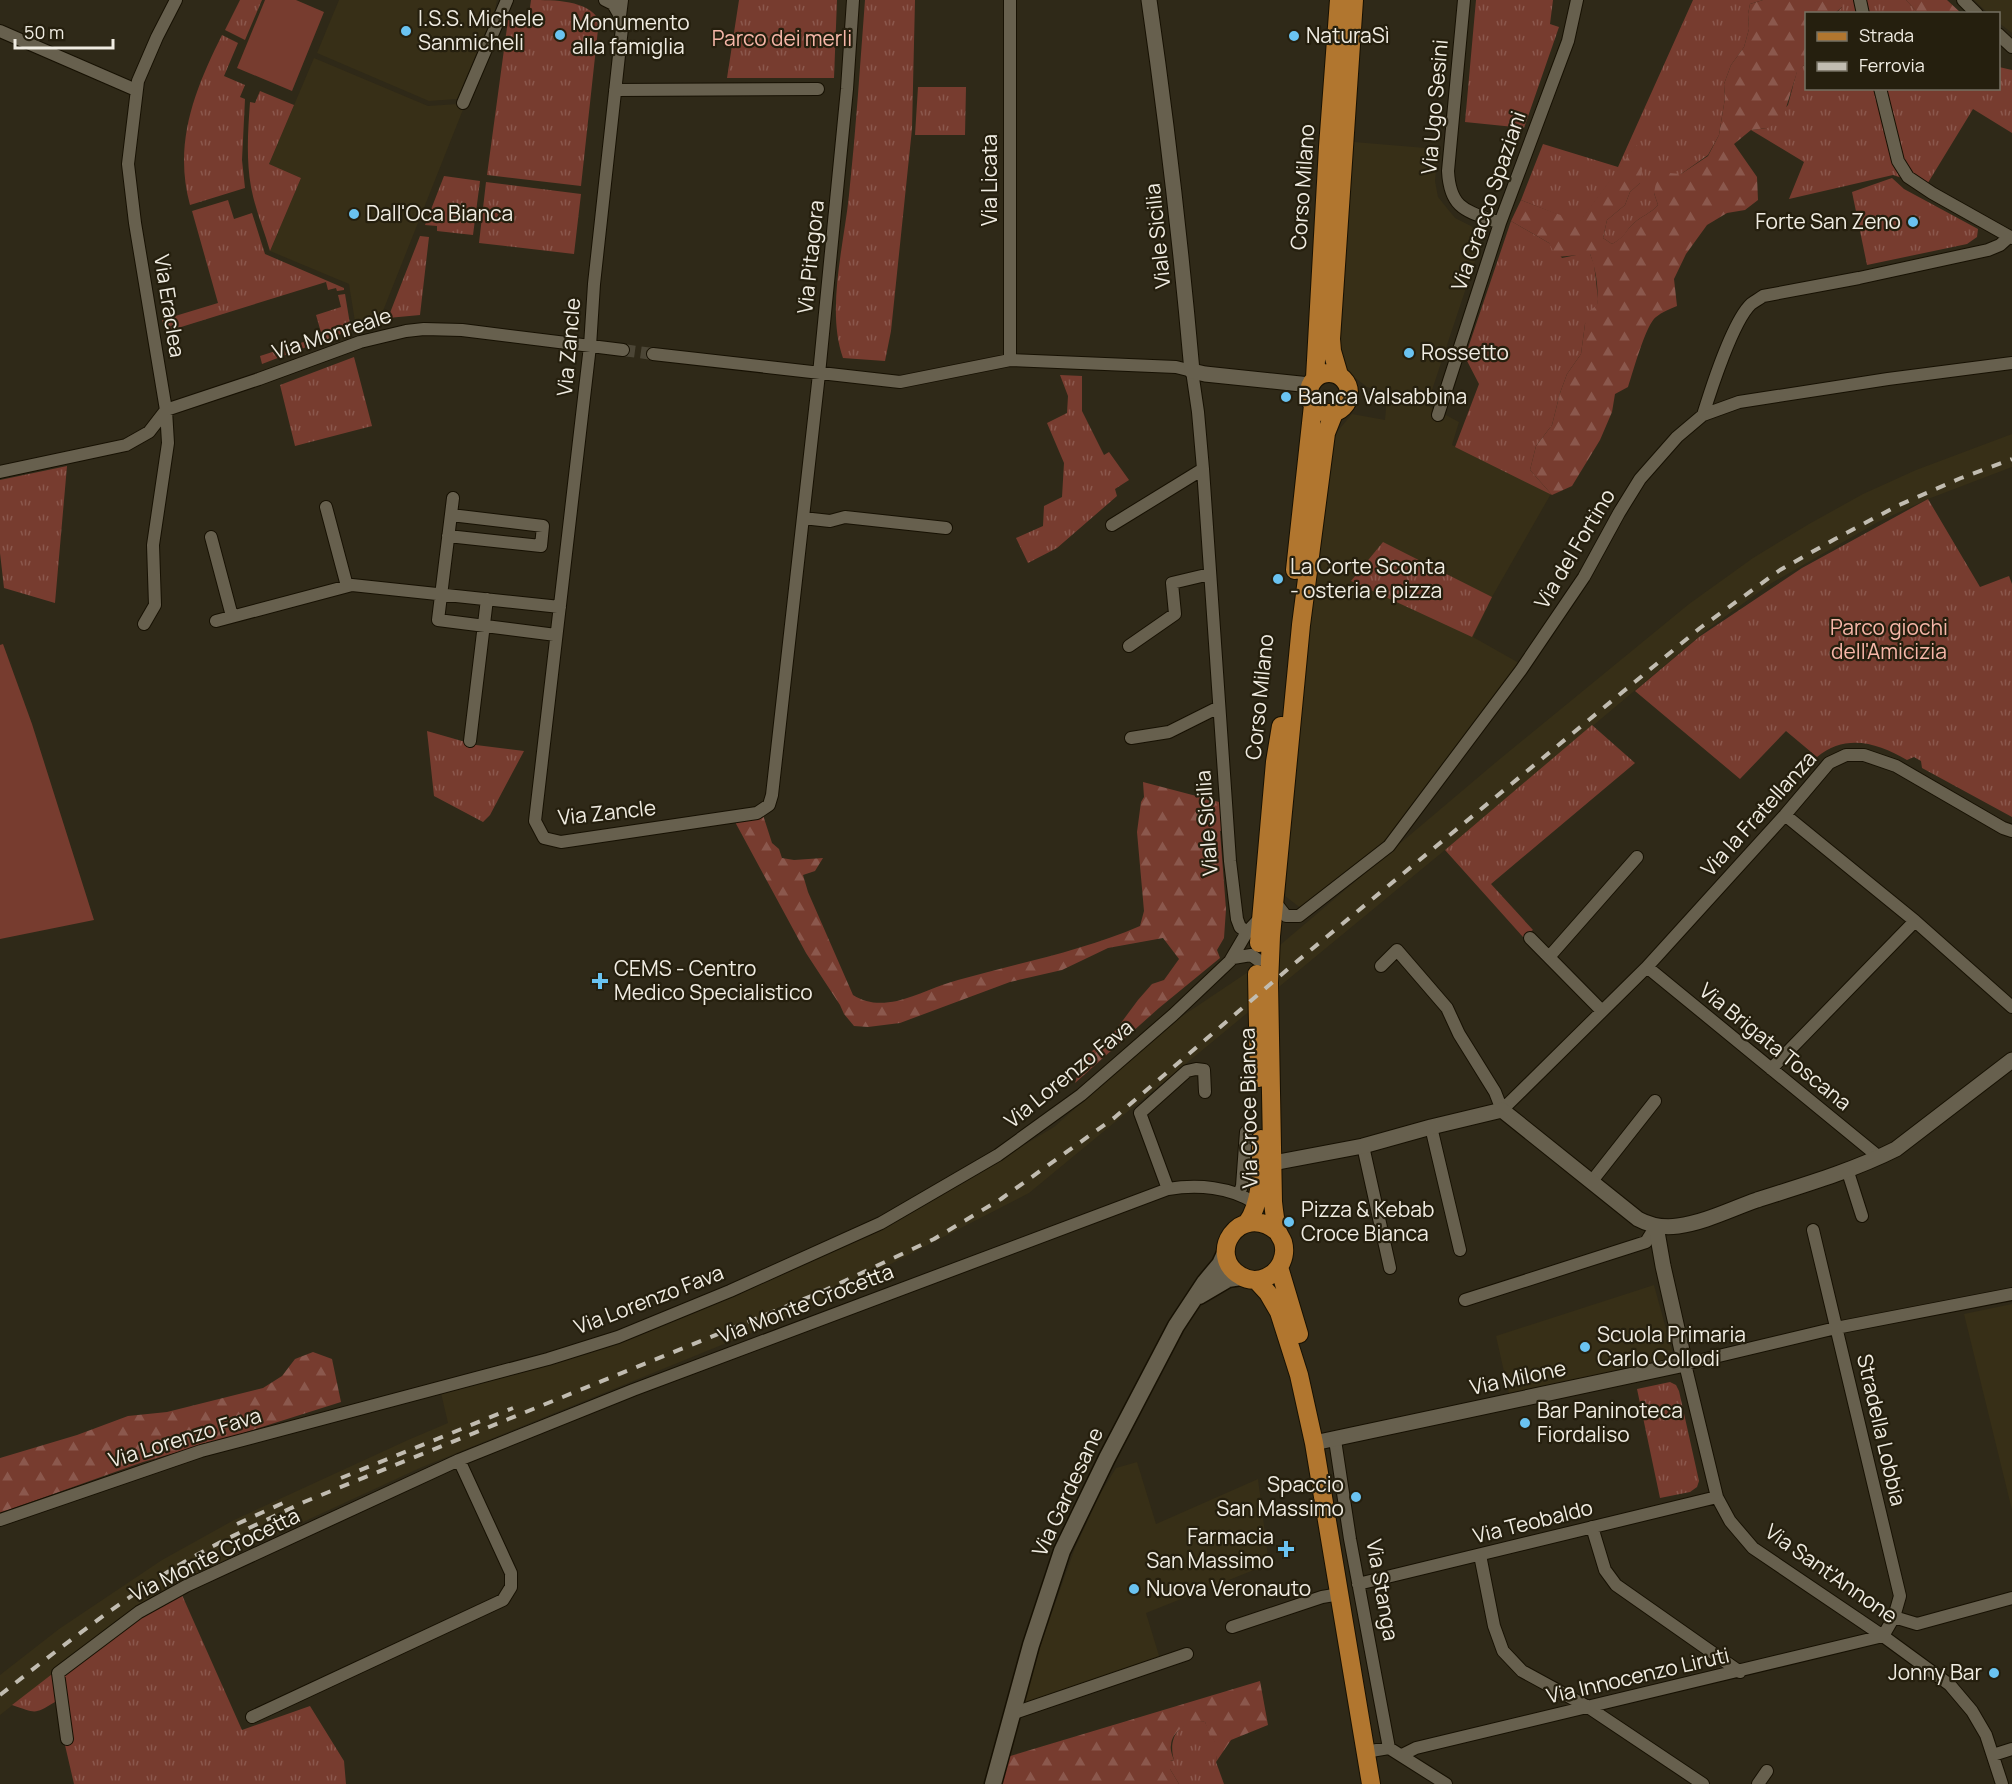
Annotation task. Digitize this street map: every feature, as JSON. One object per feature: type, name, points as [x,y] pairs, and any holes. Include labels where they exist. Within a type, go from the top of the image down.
[{"type":"main road","name":"Corso Milano","points":[[1313,381],[1339,0]]},
{"type":"main road","name":"Corso Milano","points":[[1339,375],[1331,339],[1354,0]]},
{"type":"main road","points":[[1324,373],[1339,375],[1349,387],[1349,398],[1344,407],[1334,413],[1322,412],[1313,405],[1309,395],[1313,381],[1324,373]]},
{"type":"main road","name":"Corso Milano","points":[[1263,989],[1258,960],[1260,918],[1313,405]]},
{"type":"main road","name":"Corso Milano","points":[[1263,989],[1275,902],[1306,579],[1326,433],[1334,413]]},
{"type":"main road","name":"Via Croce Bianca","points":[[1263,989],[1273,1163],[1273,1202],[1278,1232],[1284,1250],[1279,1267],[1310,1373],[1314,1443]]},
{"type":"main road","name":"Via Croce Bianca","points":[[1226,1251],[1234,1230],[1247,1223],[1252,1216],[1261,1161],[1263,989]]},
{"type":"main road","points":[[1247,1223],[1258,1222],[1269,1225],[1278,1232]]},
{"type":"main road","points":[[1226,1251],[1230,1266],[1268,1293],[1279,1312],[1299,1375],[1314,1443]]},
{"type":"main road","name":"Via Gardesane","points":[[993,1784],[1030,1645],[1062,1551],[1156,1363],[1184,1313],[1220,1264],[1226,1251]]},
{"type":"main road","points":[[1249,1278],[1269,1276],[1279,1267]]},
{"type":"main road","name":"Via Gardesane","points":[[1194,1300],[1228,1279],[1249,1278]]},
{"type":"main road","name":"Via Stanga","points":[[1314,1443],[1371,1784]]},
{"type":"street","name":"Via Eraclea","points":[[144,624],[155,605],[153,545],[168,443],[166,410],[135,223],[128,164],[136,90],[157,37],[176,0]]},
{"type":"street","points":[[463,103],[507,0]]},
{"type":"street","points":[[605,0],[613,4],[620,16]]},
{"type":"street","name":"Via Zancle","points":[[622,0],[620,16],[622,28],[594,284],[590,346],[535,821],[544,838],[561,842],[757,813],[769,805]]},
{"type":"street","name":"Via Pitagora","points":[[769,805],[772,795],[819,374],[847,89],[852,0]]},
{"type":"street","name":"Via Licata","points":[[1010,0],[1010,360]]},
{"type":"street","name":"Viale Sicilia","points":[[1149,0],[1182,255],[1192,371],[1198,412],[1235,909],[1240,927],[1247,932]]},
{"type":"street","name":"Via Ugo Sesini","points":[[1464,0],[1448,171],[1449,188],[1455,202],[1464,210],[1500,222]]},
{"type":"street","name":"Via Gracco Spaziani","points":[[1438,415],[1500,222],[1568,41],[1577,0]]},
{"type":"street","points":[[1963,0],[1975,12]]},
{"type":"street","points":[[0,31],[136,90]]},
{"type":"street","points":[[2000,36],[2012,46]]},
{"type":"street","points":[[615,90],[818,89]]},
{"type":"street","points":[[1703,415],[1712,386],[1738,324],[1750,305],[1763,296],[1988,250],[2000,245],[2010,237],[1908,177],[1898,161],[1880,90]]},
{"type":"street","name":"Via Monreale","points":[[166,410],[360,342],[424,328],[462,330],[623,350]]},
{"type":"street","points":[[653,354],[900,382],[1010,360],[1176,367],[1205,375],[1313,381]]},
{"type":"street","name":"Via del Fortino","points":[[1275,902],[1286,916],[1299,916],[1389,846],[1521,670],[1584,577],[1640,479],[1677,437],[1703,415],[1739,402],[2012,363]]},
{"type":"street","points":[[0,472],[126,445],[149,432],[166,410]]},
{"type":"street","points":[[1112,525],[1203,469]]},
{"type":"street","points":[[453,498],[438,620],[556,635]]},
{"type":"street","points":[[326,507],[347,586]]},
{"type":"street","points":[[448,536],[541,546],[543,526],[451,515]]},
{"type":"street","points":[[803,518],[830,520],[845,517],[946,528]]},
{"type":"street","points":[[211,537],[232,616]]},
{"type":"street","points":[[1129,646],[1175,614],[1172,583],[1210,574]]},
{"type":"street","points":[[216,621],[351,585],[560,607]]},
{"type":"street","points":[[470,741],[487,599]]},
{"type":"street","points":[[1131,738],[1169,732],[1219,707]]},
{"type":"street","name":"Via la Fratellanza","points":[[1502,1110],[1647,967],[1829,763],[1846,755],[1864,755],[1896,766],[2012,831]]},
{"type":"street","points":[[1785,815],[1915,921],[2012,1007]]},
{"type":"street","points":[[1549,957],[1637,857]]},
{"type":"street","name":"Via Lorenzo Fava","points":[[0,1520],[201,1450],[548,1359],[618,1337],[730,1291],[881,1223],[998,1155],[1081,1095],[1173,1015],[1233,958],[1247,932],[1260,918]]},
{"type":"street","points":[[1771,1069],[1915,921]]},
{"type":"street","points":[[1530,938],[1602,1011]]},
{"type":"street","points":[[1381,966],[1397,950],[1447,1008],[1459,1034],[1495,1092],[1502,1110],[1638,1219],[1656,1226],[1677,1226],[1699,1221],[1879,1158],[1903,1144],[2012,1060]]},
{"type":"street","points":[[1233,958],[1251,955],[1258,960]]},
{"type":"street","name":"Via Brigata Toscana","points":[[1647,967],[1879,1158]]},
{"type":"street","points":[[1168,1189],[1140,1113],[1187,1071],[1204,1070],[1205,1092]]},
{"type":"street","points":[[1592,1181],[1655,1101]]},
{"type":"street","points":[[1273,1163],[1363,1146],[1431,1126],[1502,1110]]},
{"type":"street","points":[[1431,1126],[1460,1250]]},
{"type":"street","name":"Via Croce Bianca","points":[[1239,1194],[1242,1186],[1246,1132]]},
{"type":"street","points":[[1363,1146],[1390,1268]]},
{"type":"street","points":[[1847,1169],[1862,1216]]},
{"type":"street","name":"Via Monte Crocetta","points":[[68,1739],[58,1673],[139,1612],[186,1586],[459,1460],[633,1390],[1168,1189],[1190,1187],[1239,1194],[1255,1203]]},
{"type":"street","points":[[1465,1300],[1646,1242],[1656,1226]]},
{"type":"street","name":"Via Sant'Annone","points":[[1656,1226],[1685,1364],[1717,1497],[1730,1521],[1753,1548],[1883,1636],[1950,1685],[1972,1711],[1986,1736],[2002,1784]]},
{"type":"street","name":"Stradella Lobbia","points":[[1814,1230],[1900,1596],[1894,1617],[1883,1636]]},
{"type":"street","name":"Via Milone","points":[[1314,1443],[1685,1364],[1836,1328],[2012,1294]]},
{"type":"street","name":"Via Stanga","points":[[1335,1440],[1358,1584],[1389,1748]]},
{"type":"street","points":[[252,1717],[503,1600],[511,1587],[511,1573],[459,1460]]},
{"type":"street","name":"Via Teobaldo","points":[[1358,1584],[1717,1497]]},
{"type":"street","points":[[1592,1527],[1605,1570],[1616,1585],[1740,1672]]},
{"type":"street","points":[[1480,1555],[1494,1626],[1503,1652],[1522,1671],[1588,1707],[1703,1784]]},
{"type":"street","name":"Via Stanga","points":[[1232,1627],[1322,1597],[1340,1594]]},
{"type":"street","points":[[1894,1617],[1917,1624],[2012,1598]]},
{"type":"street","name":"Via Innocenzo Liruti","points":[[1402,1755],[1416,1748],[1883,1636]]},
{"type":"street","points":[[1011,1714],[1187,1654]]},
{"type":"street","points":[[1365,1752],[1389,1748],[1446,1784]]},
{"type":"street","points":[[1993,1755],[2012,1749]]},
{"type":"street","points":[[1758,1784],[1767,1771]]},
{"type":"shaded area","name":"I.S.S. Michele Sanmicheli","points":[[339,0],[497,0],[495,10],[457,99],[429,101],[317,53]]},
{"type":"shaded area","points":[[1974,0],[2012,0],[2012,33],[2000,24],[2000,12],[1987,12]]},
{"type":"shaded area","name":"Dall'Oca Bianca","points":[[314,58],[428,106],[458,104],[464,107],[379,321],[356,328],[349,284],[270,251],[301,178],[269,164]]},
{"type":"shaded area","points":[[1354,142],[1438,149],[1435,181],[1438,197],[1455,218],[1478,232],[1481,243],[1427,405],[1459,422],[1452,445],[1552,492],[1492,597],[1473,637],[1519,663],[1407,822],[1302,909],[1285,896],[1308,618],[1332,443],[1336,433],[1352,414],[1385,420],[1386,408],[1384,393],[1367,387],[1345,367],[1340,344]]},
{"type":"shaded area","points":[[2012,434],[2012,467],[1928,499],[1878,522],[1770,584],[1708,629],[1445,850],[1029,1193],[778,1322],[420,1468],[249,1547],[178,1586],[78,1654],[0,1715],[0,1675],[59,1629],[162,1560],[234,1520],[448,1423],[441,1393],[566,1359],[951,1189],[1054,1127],[1172,1023],[1248,972],[1495,763],[1689,604],[1753,558],[1863,494],[1916,470]]},
{"type":"shaded area","name":"Scuola Primaria Carlo Collodi","points":[[1654,1285],[1674,1358],[1509,1394],[1496,1336]]},
{"type":"shaded area","points":[[2012,1304],[2012,1510],[1964,1314]]},
{"type":"shaded area","name":"Nuova Veronauto","points":[[1137,1462],[1156,1524],[1258,1479],[1269,1564],[1146,1613],[1160,1659],[1023,1706],[1042,1640],[1075,1548],[1100,1494],[1116,1468]]},
{"type":"green space","points":[[240,0],[262,0],[245,40],[225,30]]},
{"type":"green space","points":[[265,0],[296,0],[324,12],[292,91],[237,68]]},
{"type":"green space","points":[[531,0],[570,2],[587,8],[599,20],[581,186],[487,175],[508,20],[528,22]]},
{"type":"green space","name":"Parco dei merli","points":[[739,0],[837,0],[834,78],[727,78]]},
{"type":"green space","points":[[865,0],[915,0],[912,129],[891,331],[885,361],[843,358],[836,319],[838,277],[847,214],[858,98]]},
{"type":"green space","points":[[1476,0],[1553,0],[1550,24],[1559,27],[1524,128],[1465,122]]},
{"type":"green space","points":[[1693,0],[1763,0],[1750,4],[1749,29],[1744,47],[1731,65],[1724,84],[1725,98],[1719,135],[1708,155],[1654,193],[1658,205],[1612,244],[1603,238],[1607,220],[1625,205],[1630,192],[1640,183],[1636,146],[1579,223],[1521,200],[1543,144],[1618,167]]},
{"type":"green space","points":[[1763,0],[1842,0],[1842,7],[1836,12],[1805,12],[1805,62],[1797,72],[1782,121],[1767,128],[1751,130],[1734,144],[1757,177],[1758,200],[1745,210],[1727,213],[1707,225],[1686,254],[1674,279],[1677,306],[1652,321],[1628,387],[1615,394],[1612,412],[1600,440],[1572,486],[1552,495],[1530,470],[1536,446],[1552,425],[1567,374],[1581,354],[1589,311],[1597,305],[1597,280],[1590,254],[1556,257],[1549,243],[1511,221],[1521,200],[1579,222],[1636,145],[1645,151],[1640,183],[1630,192],[1625,205],[1607,220],[1603,238],[1612,244],[1634,223],[1655,208],[1658,205],[1654,193],[1658,172],[1681,174],[1708,156],[1719,135],[1725,98],[1724,84],[1731,65],[1744,47],[1749,29],[1750,4]]},
{"type":"green space","points":[[1842,0],[1906,0],[1917,12],[1837,12],[1842,7]]},
{"type":"green space","points":[[1906,0],[1947,0],[1960,12],[1917,12]]},
{"type":"green space","points":[[222,35],[238,43],[224,76],[245,85],[240,97],[245,99],[242,160],[245,188],[190,205],[185,182],[186,138],[196,96]]},
{"type":"green space","points":[[1805,62],[1805,90],[2000,90],[2000,67],[2012,70],[2012,133],[1973,109],[1926,186],[1893,175],[1789,199],[1804,162],[1751,130],[1767,128],[1788,105],[1797,71]]},
{"type":"green space","points":[[918,87],[966,87],[965,135],[915,135]]},
{"type":"green space","points":[[260,91],[294,105],[269,164],[301,178],[270,251],[257,211],[248,166],[250,102],[255,103]]},
{"type":"green space","points":[[444,176],[480,181],[473,235],[437,231],[437,226],[425,225]]},
{"type":"green space","points":[[1892,178],[1904,189],[1978,229],[1977,237],[1967,244],[1867,265],[1852,192]]},
{"type":"green space","points":[[486,182],[581,194],[574,254],[479,243]]},
{"type":"green space","points":[[228,200],[234,219],[252,213],[265,254],[344,288],[344,290],[337,291],[336,288],[328,290],[326,282],[165,332],[162,320],[218,303],[192,211]]},
{"type":"green space","points":[[1511,221],[1549,243],[1562,258],[1590,254],[1594,264],[1597,306],[1585,324],[1581,354],[1567,374],[1552,425],[1536,446],[1530,470],[1552,495],[1455,447],[1479,384],[1465,357]]},
{"type":"green space","points":[[420,236],[429,237],[420,315],[388,318]]},
{"type":"green space","points":[[345,294],[351,330],[262,364],[260,356],[322,336],[316,315],[341,307],[338,295]]},
{"type":"green space","points":[[354,357],[372,426],[295,446],[280,385]]},
{"type":"green space","points":[[1060,375],[1082,376],[1082,411],[1104,455],[1109,452],[1129,480],[1115,489],[1117,496],[1057,548],[1028,563],[1016,538],[1043,526],[1044,506],[1062,497],[1064,463],[1047,423],[1067,413],[1068,396]]},
{"type":"green space","points":[[67,466],[55,603],[4,588],[0,553],[0,480]]},
{"type":"green space","name":"Parco giochi dell'Amicizia","points":[[1928,499],[1980,587],[2009,576],[2012,584],[2012,817],[1922,768],[1921,761],[1914,757],[1907,760],[1873,745],[1851,743],[1839,745],[1817,757],[1786,731],[1740,779],[1635,691],[1699,637],[1802,568]]},
{"type":"green space","points":[[1383,542],[1492,597],[1472,637],[1351,581]]},
{"type":"green space","points":[[3,644],[32,724],[94,920],[0,939],[0,645]]},
{"type":"green space","points":[[1592,725],[1635,763],[1491,884],[1533,930],[1523,937],[1445,850]]},
{"type":"green space","points":[[427,731],[476,745],[524,751],[490,815],[483,822],[434,796]]},
{"type":"green space","points":[[1143,782],[1223,803],[1226,830],[1220,831],[1226,909],[1224,938],[1217,950],[1220,958],[1159,1008],[1075,1083],[1082,1059],[1112,1035],[1152,984],[1164,980],[1179,959],[1163,938],[1108,948],[1062,970],[1010,982],[900,1023],[868,1027],[854,1026],[806,953],[734,820],[763,815],[772,843],[779,849],[782,858],[794,860],[823,858],[815,871],[803,875],[808,892],[853,995],[869,1002],[885,1003],[905,999],[958,980],[1073,950],[1140,926],[1144,911],[1137,832],[1141,802],[1144,797]]},
{"type":"green space","points":[[313,1352],[332,1359],[341,1402],[143,1462],[0,1513],[0,1458],[77,1435],[128,1416],[167,1412],[263,1388],[282,1376],[295,1359]]},
{"type":"green space","points":[[1670,1382],[1676,1385],[1679,1391],[1699,1481],[1697,1487],[1690,1492],[1660,1498],[1637,1389]]},
{"type":"green space","points":[[178,1586],[242,1730],[310,1706],[344,1761],[346,1784],[74,1784],[55,1702],[38,1711],[12,1705],[78,1654]]},
{"type":"green space","points":[[1260,1681],[1268,1725],[1231,1740],[1216,1762],[1215,1745],[1205,1722],[1188,1724],[1183,1727],[1172,1740],[1171,1752],[1174,1760],[1170,1761],[1170,1769],[1179,1784],[1001,1784],[1007,1757]]},
{"type":"green space","points":[[1199,1721],[1205,1722],[1218,1749],[1216,1762],[1224,1784],[1179,1784],[1170,1769],[1170,1761],[1174,1760],[1172,1746],[1176,1734],[1185,1725]]},
{"type":"tunnel","points":[[623,350],[653,354]]},
{"type":"railway","points":[[0,1695],[129,1598],[205,1550],[304,1502],[819,1293],[934,1239],[1001,1199],[1114,1118],[1295,963],[1700,628],[1780,570],[1835,539],[1897,506],[2012,459]]},
{"type":"railway","points":[[341,1478],[513,1408]]},
{"type":"railway","points":[[237,1524],[283,1503]]},
{"type":"place","name":"I.S.S. Michele Sanmicheli","points":[[406,31]]},
{"type":"place","name":"Monumento alla famiglia","points":[[560,35]]},
{"type":"place","name":"NaturaSì","points":[[1294,36]]},
{"type":"place","name":"Dall'Oca Bianca","points":[[354,214]]},
{"type":"place","name":"Forte San Zeno","points":[[1913,222]]},
{"type":"place","name":"Rossetto","points":[[1409,353]]},
{"type":"place","name":"Banca Valsabbina","points":[[1286,397]]},
{"type":"place","name":"La Corte Sconta - osteria e pizza","points":[[1278,579]]},
{"type":"place","name":"CEMS - Centro Medico Specialistico","points":[[600,981]]},
{"type":"place","name":"Pizza & Kebab Croce Bianca","points":[[1289,1222]]},
{"type":"place","name":"Scuola Primaria Carlo Collodi","points":[[1585,1347]]},
{"type":"place","name":"Bar Paninoteca Fiordaliso","points":[[1525,1423]]},
{"type":"place","name":"Spaccio San Massimo","points":[[1356,1497]]},
{"type":"place","name":"Farmacia San Massimo","points":[[1286,1549]]},
{"type":"place","name":"Nuova Veronauto","points":[[1134,1589]]},
{"type":"place","name":"Jonny Bar","points":[[1994,1673]]}]
